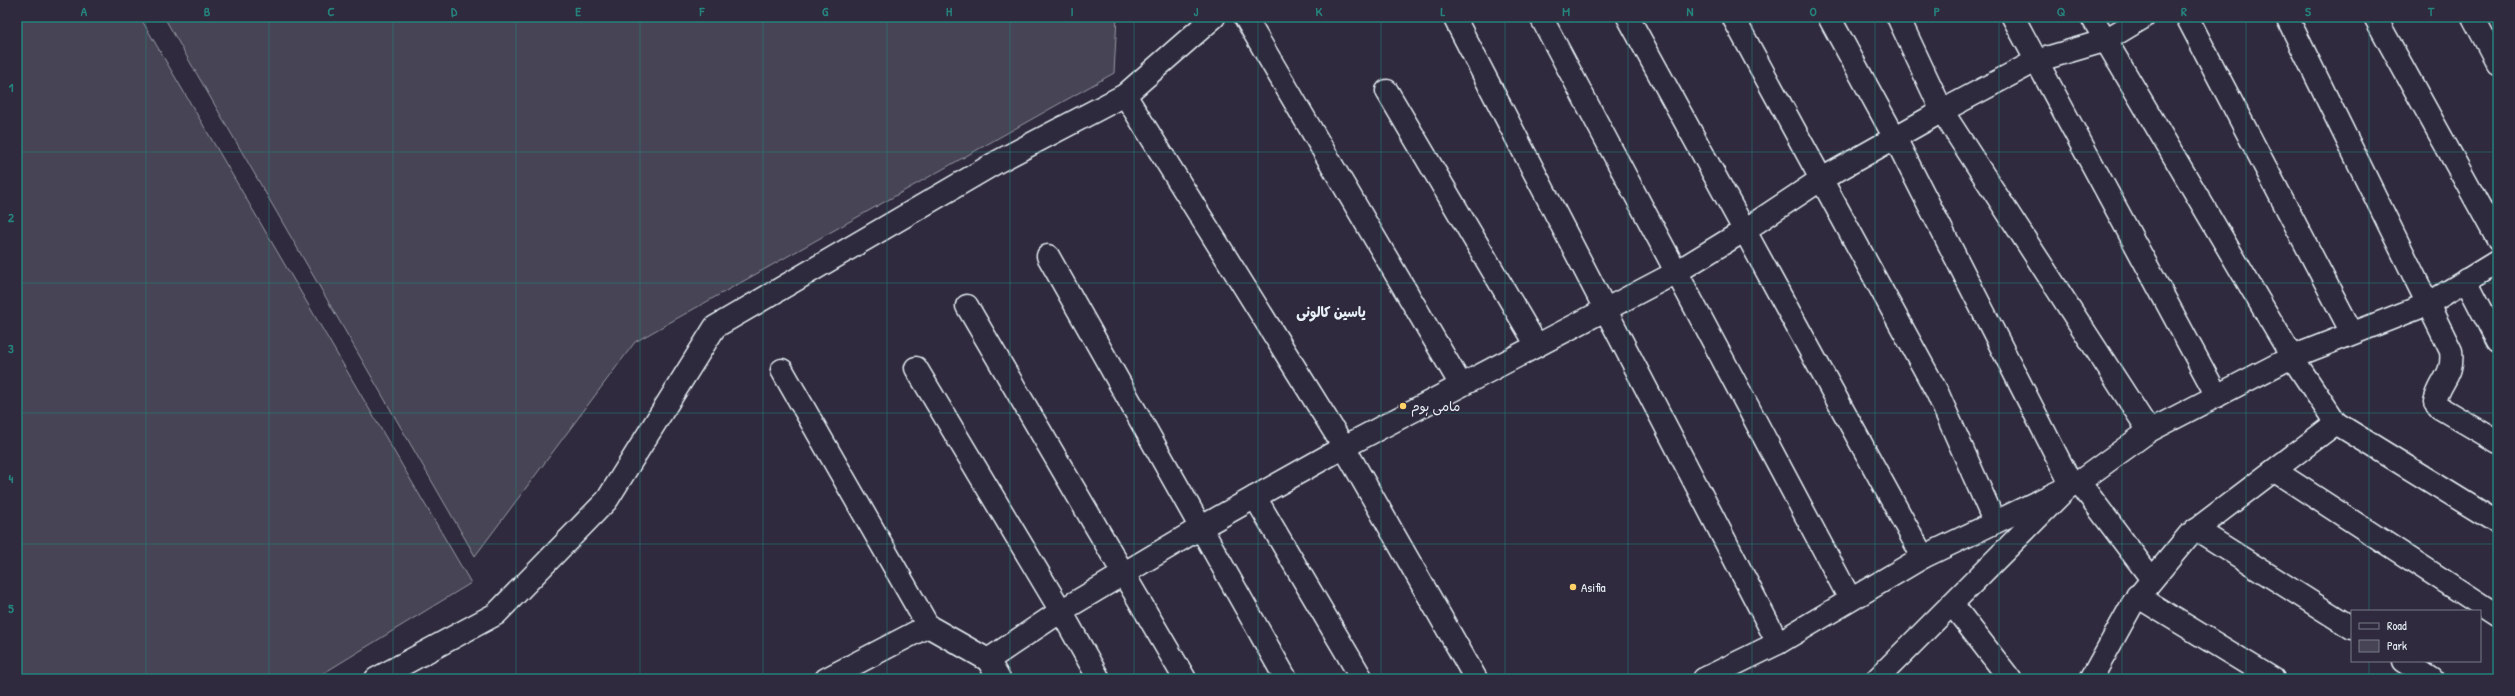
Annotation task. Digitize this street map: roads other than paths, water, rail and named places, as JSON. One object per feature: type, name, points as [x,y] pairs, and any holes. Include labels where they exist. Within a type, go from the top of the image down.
[{"type":"street","points":[[376,679],[496,614],[607,500],[715,327],[997,162],[1125,95],[1214,17]]},
{"type":"street","points":[[1245,17],[1461,385]]},
{"type":"street","points":[[1454,17],[1778,643]]},
{"type":"street","points":[[1541,17],[1675,273],[1850,599]]},
{"type":"street","points":[[1628,17],[1923,557]]},
{"type":"street","points":[[1733,17],[1820,180],[1937,392],[1994,521]]},
{"type":"street","points":[[1829,17],[2075,483],[2151,578]]},
{"type":"street","points":[[1898,17],[1942,111],[2149,431]]},
{"type":"street","points":[[2013,17],[2217,396]]},
{"type":"street","points":[[2092,17],[2104,41],[2292,357],[2336,423],[2498,523]]},
{"type":"street","points":[[988,660],[1061,611],[1200,528],[1344,447],[1536,344],[1675,273],[1745,230],[1820,180],[1942,111],[2036,61],[2104,41],[2144,17]]},
{"type":"street","points":[[2187,17],[2352,333]]},
{"type":"street","points":[[2287,17],[2451,351],[2452,362],[2435,402],[2440,408],[2498,442]]},
{"type":"street","points":[[2375,17],[2498,240]]},
{"type":"street","points":[[2473,17],[2498,64]]},
{"type":"street","points":[[1387,91],[1536,344]]},
{"type":"street","points":[[1125,95],[1344,447],[1476,679]]},
{"type":"street","points":[[1048,256],[1286,679]]},
{"type":"street","points":[[1877,679],[2075,483],[2149,431],[2292,357],[2428,304],[2498,261]]},
{"type":"street","points":[[2466,280],[2498,342]]},
{"type":"street","points":[[967,306],[1125,573],[1185,679]]},
{"type":"street","points":[[916,368],[1061,611],[1099,679]]},
{"type":"street","points":[[782,370],[928,626],[988,660],[999,679]]},
{"type":"street","points":[[2097,677],[2138,596],[2151,578],[2196,529],[2275,471],[2336,423]]},
{"type":"street","points":[[2275,471],[2498,616]]},
{"type":"street","points":[[1704,679],[1778,643],[1923,557],[1994,521],[2075,483]]},
{"type":"street","points":[[1255,497],[1362,679]]},
{"type":"street","points":[[2196,529],[2351,627]]},
{"type":"street","points":[[2138,596],[2273,679]]},
{"type":"street","points":[[1952,604],[2010,679]]},
{"type":"street","points":[[826,679],[928,626]]},
{"type":"street","points":[[2406,662],[2432,679]]},
{"type":"place","name":"مامی ہوم","points":[[1403,406]]},
{"type":"place","name":"Asifia","points":[[1573,587]]},
{"type":"district","name":"یاسین کالونی","points":[[1331,311]]}]
